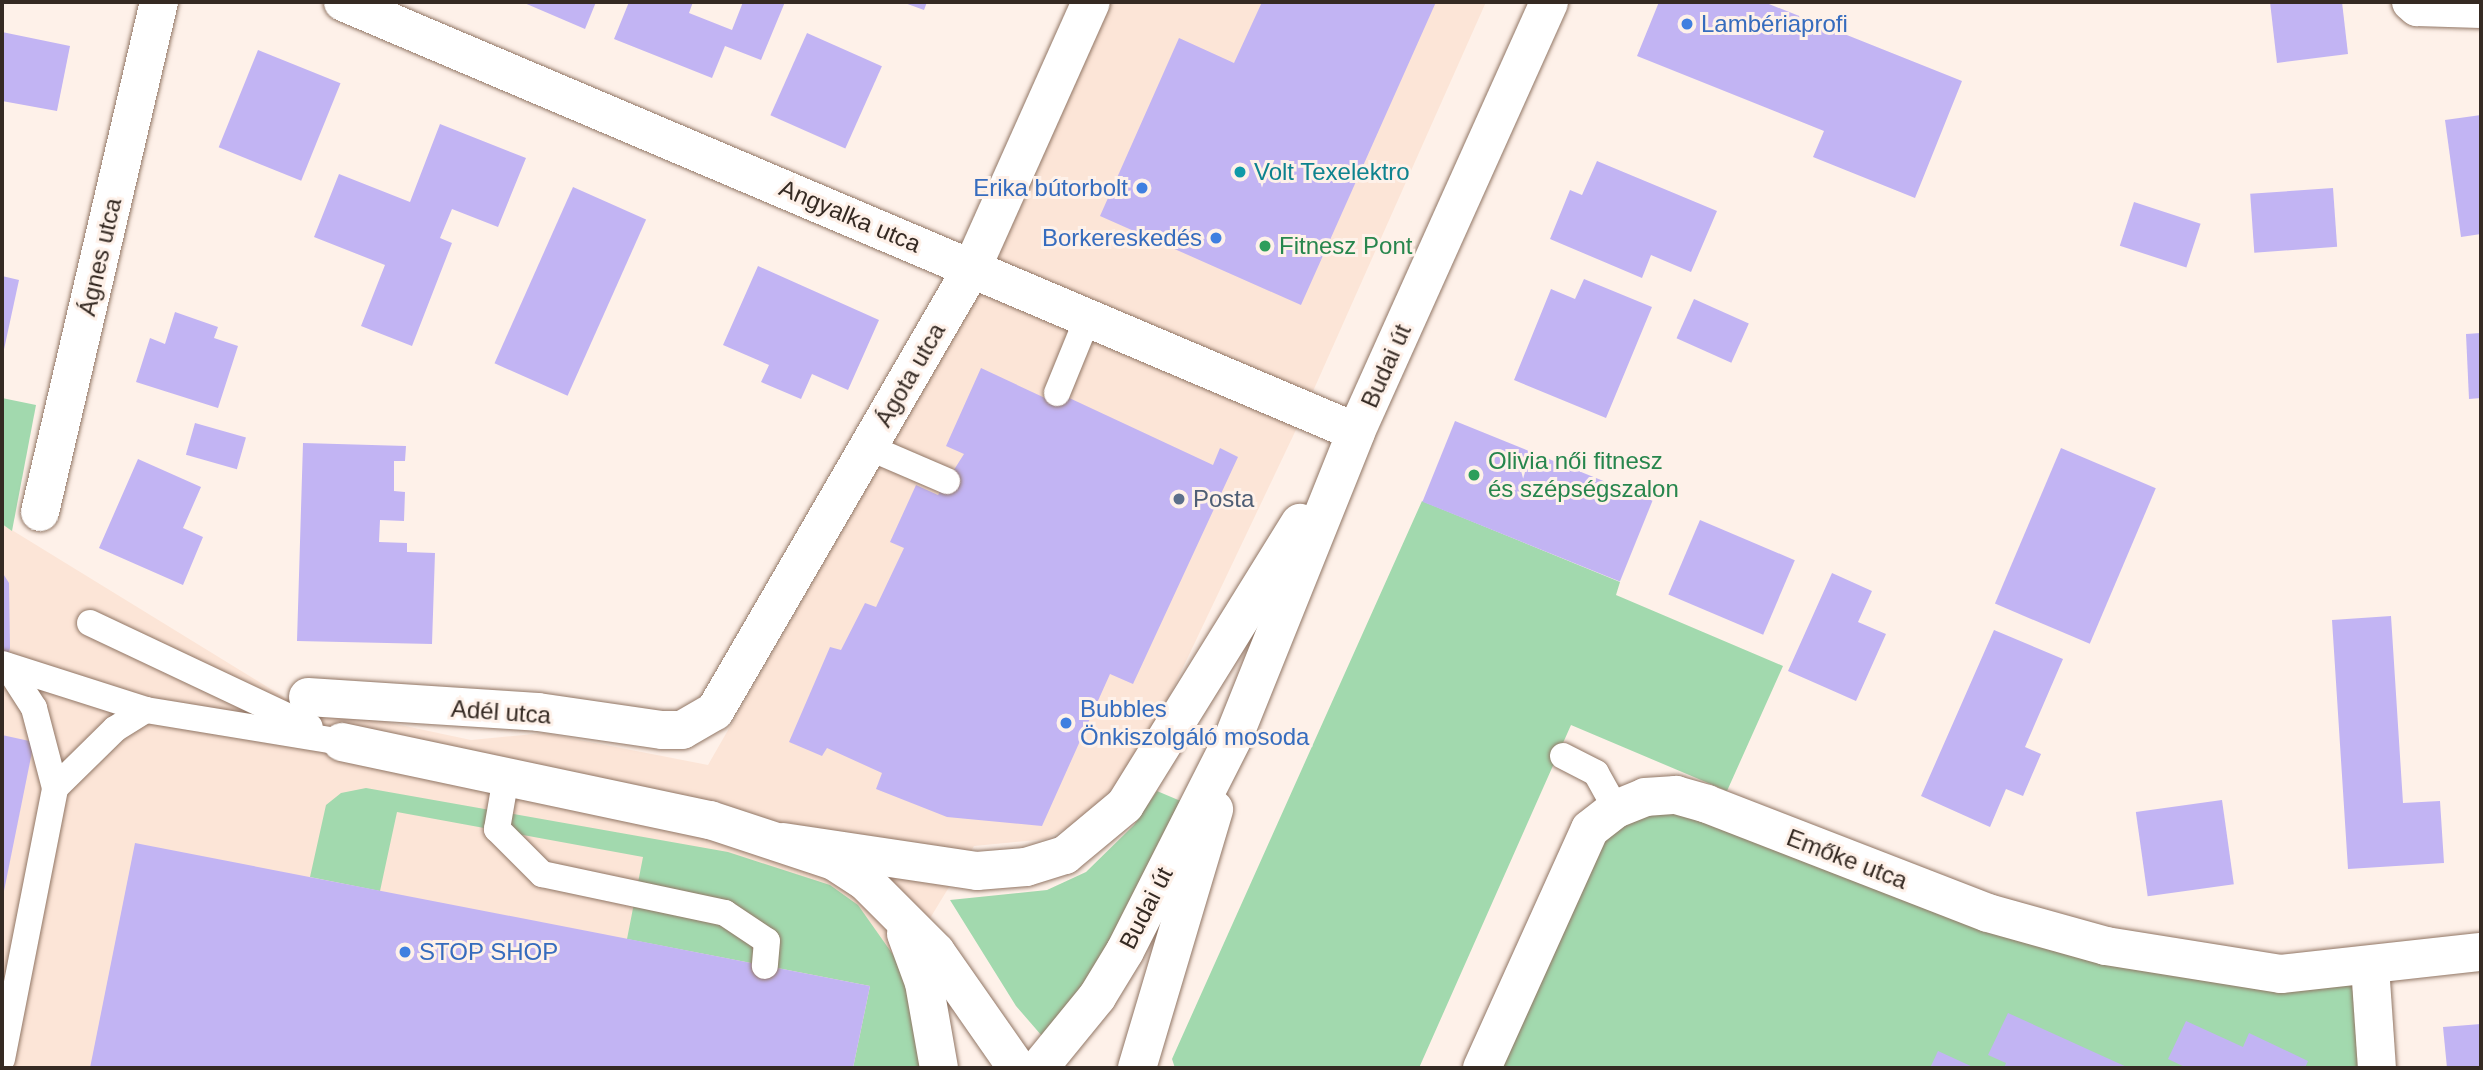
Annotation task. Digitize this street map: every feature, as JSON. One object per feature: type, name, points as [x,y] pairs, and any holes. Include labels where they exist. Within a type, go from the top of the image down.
[{"type":"street","name":"Ágnes utca","points":[[40,512],[159,2]]},
{"type":"street","name":"Angyalka utca","points":[[343,2],[1356,432]]},
{"type":"street","name":"Ágota utca","points":[[693,726],[715,710],[972,268],[1091,2]]},
{"type":"street","name":"Budai út","points":[[1040,1068],[1118,962],[1234,736],[1356,432],[1549,2]]},
{"type":"street","points":[[2411,2],[2417,7],[2481,9]]},
{"type":"street","points":[[783,842],[977,871],[1026,867],[1065,855],[1125,805],[1356,432]]},
{"type":"street","name":"Adél utca","points":[[308,697],[538,712],[662,730],[693,726]]},
{"type":"street","name":"Budai út","points":[[1137,1068],[1234,736]]},
{"type":"street","points":[[342,742],[710,820],[834,861],[866,883],[936,952],[1017,1068]]},
{"type":"street","name":"Emőke utca","points":[[1482,1068],[1570,866],[1590,829],[1616,809],[1645,797],[1676,795],[1988,913],[2106,946],[2281,975],[2481,952]]},
{"type":"street","points":[[899,916],[925,984],[939,1068]]},
{"type":"street","points":[[2371,966],[2377,1068]]},
{"type":"lane","points":[[1057,393],[1088,317]]},
{"type":"lane","points":[[868,447],[947,481]]},
{"type":"lane","points":[[90,623],[342,742]]},
{"type":"lane","points":[[5,665],[146,710],[342,742]]},
{"type":"lane","points":[[2,1059],[55,788],[34,708],[5,665]]},
{"type":"lane","points":[[55,788],[115,729],[146,710]]},
{"type":"lane","points":[[1563,756],[1595,773],[1616,809]]},
{"type":"lane","points":[[506,777],[497,829],[542,874],[725,913],[767,941],[765,966]]},
{"type":"shaded area","points":[[1110,2],[1486,2],[1294,434],[1139,760],[1084,819],[1046,839],[974,846],[901,966],[929,1068],[2,1068],[2,524],[292,702],[471,740],[544,733],[708,765],[977,296]]},
{"type":"green space","points":[[2,398],[36,405],[12,531],[2,524]]},
{"type":"green space","points":[[1422,501],[1620,582],[1616,595],[1783,666],[1727,791],[1571,725],[1419,1068],[1175,1068],[1172,1059]]},
{"type":"green space","points":[[366,788],[728,852],[830,885],[858,905],[901,966],[929,1068],[853,1068],[870,986],[627,939],[643,857],[397,812],[380,891],[310,877],[326,805],[341,793]]},
{"type":"green space","points":[[1157,791],[1183,802],[1119,931],[1069,1007],[1042,1036],[1016,1006],[950,900],[1047,890],[1086,872],[1134,825]]},
{"type":"green space","points":[[1645,797],[2106,946],[2370,966],[2377,1068],[1482,1068],[1570,866]]},
{"type":"building","points":[[522,2],[596,2],[585,29]]},
{"type":"building","points":[[629,2],[693,2],[689,13],[732,30],[743,2],[785,2],[761,60],[725,46],[712,78],[614,39]]},
{"type":"building","points":[[902,2],[927,2],[924,10]]},
{"type":"building","name":"Volt Texelektro","points":[[1262,2],[1436,2],[1301,305],[1100,216],[1179,38],[1234,63]]},
{"type":"building","points":[[1659,2],[1764,2],[1962,81],[1915,198],[1813,157],[1824,131],[1637,56]]},
{"type":"building","points":[[2270,2],[2342,2],[2348,54],[2277,63]]},
{"type":"building","points":[[2,32],[70,46],[57,111],[2,101]]},
{"type":"building","points":[[807,33],[882,66],[845,149],[770,115]]},
{"type":"building","points":[[258,50],[341,83],[301,181],[219,147]]},
{"type":"building","points":[[2481,115],[2481,234],[2461,237],[2445,120]]},
{"type":"building","points":[[440,124],[526,158],[498,227],[452,209],[440,238],[452,243],[412,346],[361,326],[385,265],[314,237],[339,174],[410,202]]},
{"type":"building","points":[[1597,161],[1717,211],[1691,272],[1651,255],[1642,278],[1550,239],[1570,190],[1582,195]]},
{"type":"building","points":[[573,187],[646,220],[568,396],[494,363]]},
{"type":"building","points":[[2333,188],[2337,247],[2254,253],[2250,194]]},
{"type":"building","points":[[2134,202],[2201,224],[2186,267],[2120,246]]},
{"type":"building","points":[[758,266],[879,320],[848,390],[812,374],[801,399],[761,382],[769,365],[723,345]]},
{"type":"building","points":[[2,276],[19,280],[3,354],[2,354]]},
{"type":"building","points":[[1584,279],[1652,307],[1606,418],[1514,380],[1551,289],[1575,299]]},
{"type":"building","points":[[1694,299],[1749,323],[1731,363],[1677,338]]},
{"type":"building","points":[[175,312],[218,327],[214,338],[238,346],[218,408],[136,382],[150,338],[165,344]]},
{"type":"building","points":[[2481,333],[2481,398],[2469,399],[2466,334]]},
{"type":"building","points":[[981,368],[1045,398],[1050,389],[1213,465],[1220,448],[1238,457],[1133,684],[1110,674],[1042,826],[947,817],[876,789],[882,773],[827,748],[822,756],[789,742],[830,647],[841,650],[865,603],[876,607],[904,548],[890,542],[916,485],[938,495],[964,454],[946,446]]},
{"type":"building","points":[[1455,421],[1652,501],[1620,581],[1422,502]]},
{"type":"building","points":[[195,423],[246,438],[237,469],[186,455]]},
{"type":"building","points":[[303,443],[406,446],[405,461],[394,461],[394,491],[405,492],[404,521],[380,520],[379,542],[407,543],[407,552],[435,553],[432,644],[297,641]]},
{"type":"building","points":[[2061,448],[2156,488],[2090,644],[1995,604]]},
{"type":"building","points":[[138,459],[201,487],[183,528],[203,537],[183,585],[99,548]]},
{"type":"building","points":[[1700,520],[1795,560],[1763,635],[1668,595]]},
{"type":"building","points":[[2,572],[9,583],[10,648],[3,678]]},
{"type":"building","points":[[1832,573],[1872,591],[1858,622],[1886,634],[1856,701],[1788,671]]},
{"type":"building","points":[[2391,616],[2403,803],[2440,801],[2444,863],[2348,869],[2332,620]]},
{"type":"building","points":[[1994,630],[2063,659],[2025,747],[2041,754],[2023,796],[2006,789],[1990,827],[1921,796]]},
{"type":"building","points":[[2,735],[34,742],[3,896],[2,896]]},
{"type":"building","points":[[2222,800],[2234,884],[2148,896],[2136,812]]},
{"type":"building","name":"STOP SHOP","points":[[135,843],[870,986],[853,1068],[90,1068]]},
{"type":"building","points":[[2008,1013],[2129,1068],[2004,1068],[2006,1063],[1988,1055]]},
{"type":"building","points":[[2186,1021],[2243,1047],[2249,1033],[2308,1061],[2305,1068],[2187,1068],[2168,1059]]},
{"type":"building","points":[[2481,1024],[2481,1068],[2447,1068],[2443,1027]]},
{"type":"building","points":[[1938,1051],[1975,1068],[1930,1068]]},
{"type":"place","name":"Lambériaprofi","points":[[1687,24]]},
{"type":"place","name":"Volt Texelektro","points":[[1240,172]]},
{"type":"place","name":"Erika bútorbolt","points":[[1142,188]]},
{"type":"place","name":"Borkereskedés","points":[[1216,238]]},
{"type":"place","name":"Fitnesz Pont","points":[[1265,246]]},
{"type":"place","name":"Olivia női fitnesz és szépségszalon","points":[[1474,475]]},
{"type":"place","name":"Posta","points":[[1179,499]]},
{"type":"place","name":"Bubbles Önkiszolgáló mosoda","points":[[1066,723]]},
{"type":"place","name":"STOP SHOP","points":[[405,952]]}]
